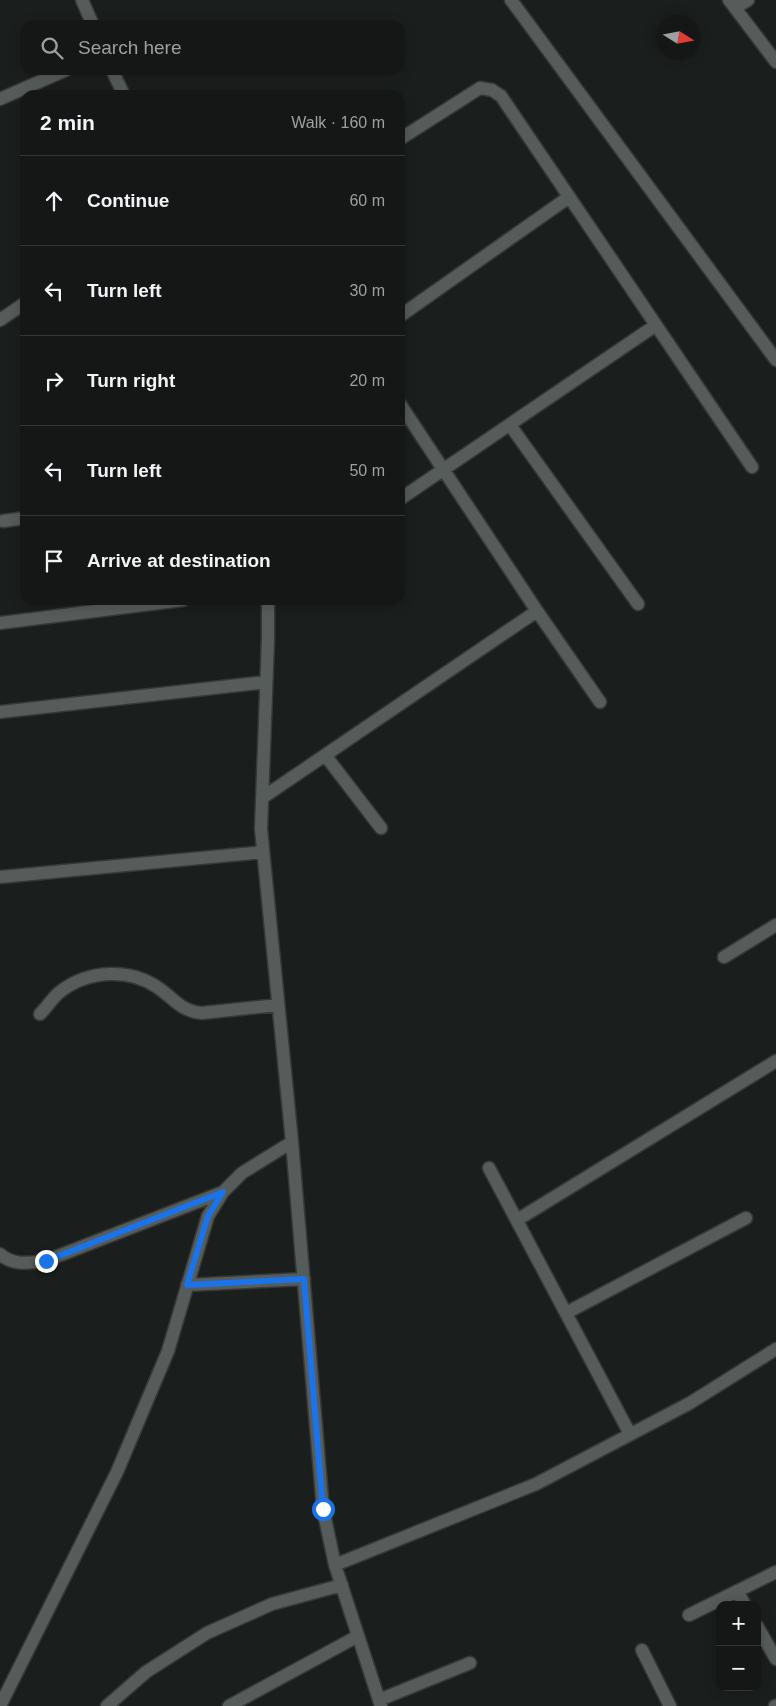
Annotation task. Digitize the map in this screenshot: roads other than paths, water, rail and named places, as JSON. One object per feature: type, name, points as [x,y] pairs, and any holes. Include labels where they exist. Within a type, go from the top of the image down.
[{"type":"street","points":[[511,0],[776,360]]},
{"type":"street","points":[[748,0],[732,4],[776,62]]},
{"type":"street","points":[[87,2],[92,20]]},
{"type":"street","points":[[20,90],[55,75]]},
{"type":"street","points":[[114,75],[122,90]]},
{"type":"street","points":[[405,136],[480,88],[492,90],[501,96],[752,467]]},
{"type":"street","points":[[0,99],[20,90]]},
{"type":"street","points":[[405,312],[569,197]]},
{"type":"street","points":[[0,320],[20,306]]},
{"type":"street","points":[[405,496],[656,325]]},
{"type":"street","points":[[405,412],[537,611],[600,702]]},
{"type":"street","points":[[510,425],[638,604]]},
{"type":"street","points":[[3,521],[20,519]]},
{"type":"street","points":[[0,622],[141,605]]},
{"type":"street","points":[[268,605],[260,829],[292,1142],[323,1509],[335,1565],[380,1703],[470,1663]]},
{"type":"street","points":[[262,798],[537,611]]},
{"type":"street","points":[[0,712],[266,682]]},
{"type":"street","points":[[325,755],[381,828]]},
{"type":"street","points":[[0,877],[263,852]]},
{"type":"street","points":[[724,957],[776,925]]},
{"type":"street","points":[[40,1014],[61,991],[87,977],[117,973],[146,980],[190,1012],[202,1013],[278,1005]]},
{"type":"street","points":[[517,1220],[776,1061]]},
{"type":"street","points":[[0,1706],[117,1472],[168,1351],[208,1216],[223,1192],[242,1173],[292,1142]]},
{"type":"street","points":[[489,1168],[630,1434]]},
{"type":"street","points":[[0,1254],[5,1258],[24,1264],[46,1261],[223,1192]]},
{"type":"street","points":[[566,1313],[746,1218]]},
{"type":"street","points":[[187,1285],[304,1279]]},
{"type":"street","points":[[335,1565],[536,1484],[690,1403],[776,1349]]},
{"type":"street","points":[[689,1615],[776,1572]]},
{"type":"street","points":[[107,1706],[146,1672],[207,1633],[272,1604],[342,1585]]},
{"type":"street","points":[[737,1590],[743,1601]]},
{"type":"street","points":[[761,1633],[776,1659]]},
{"type":"street","points":[[229,1706],[358,1636]]},
{"type":"street","points":[[642,1650],[670,1706]]}]
